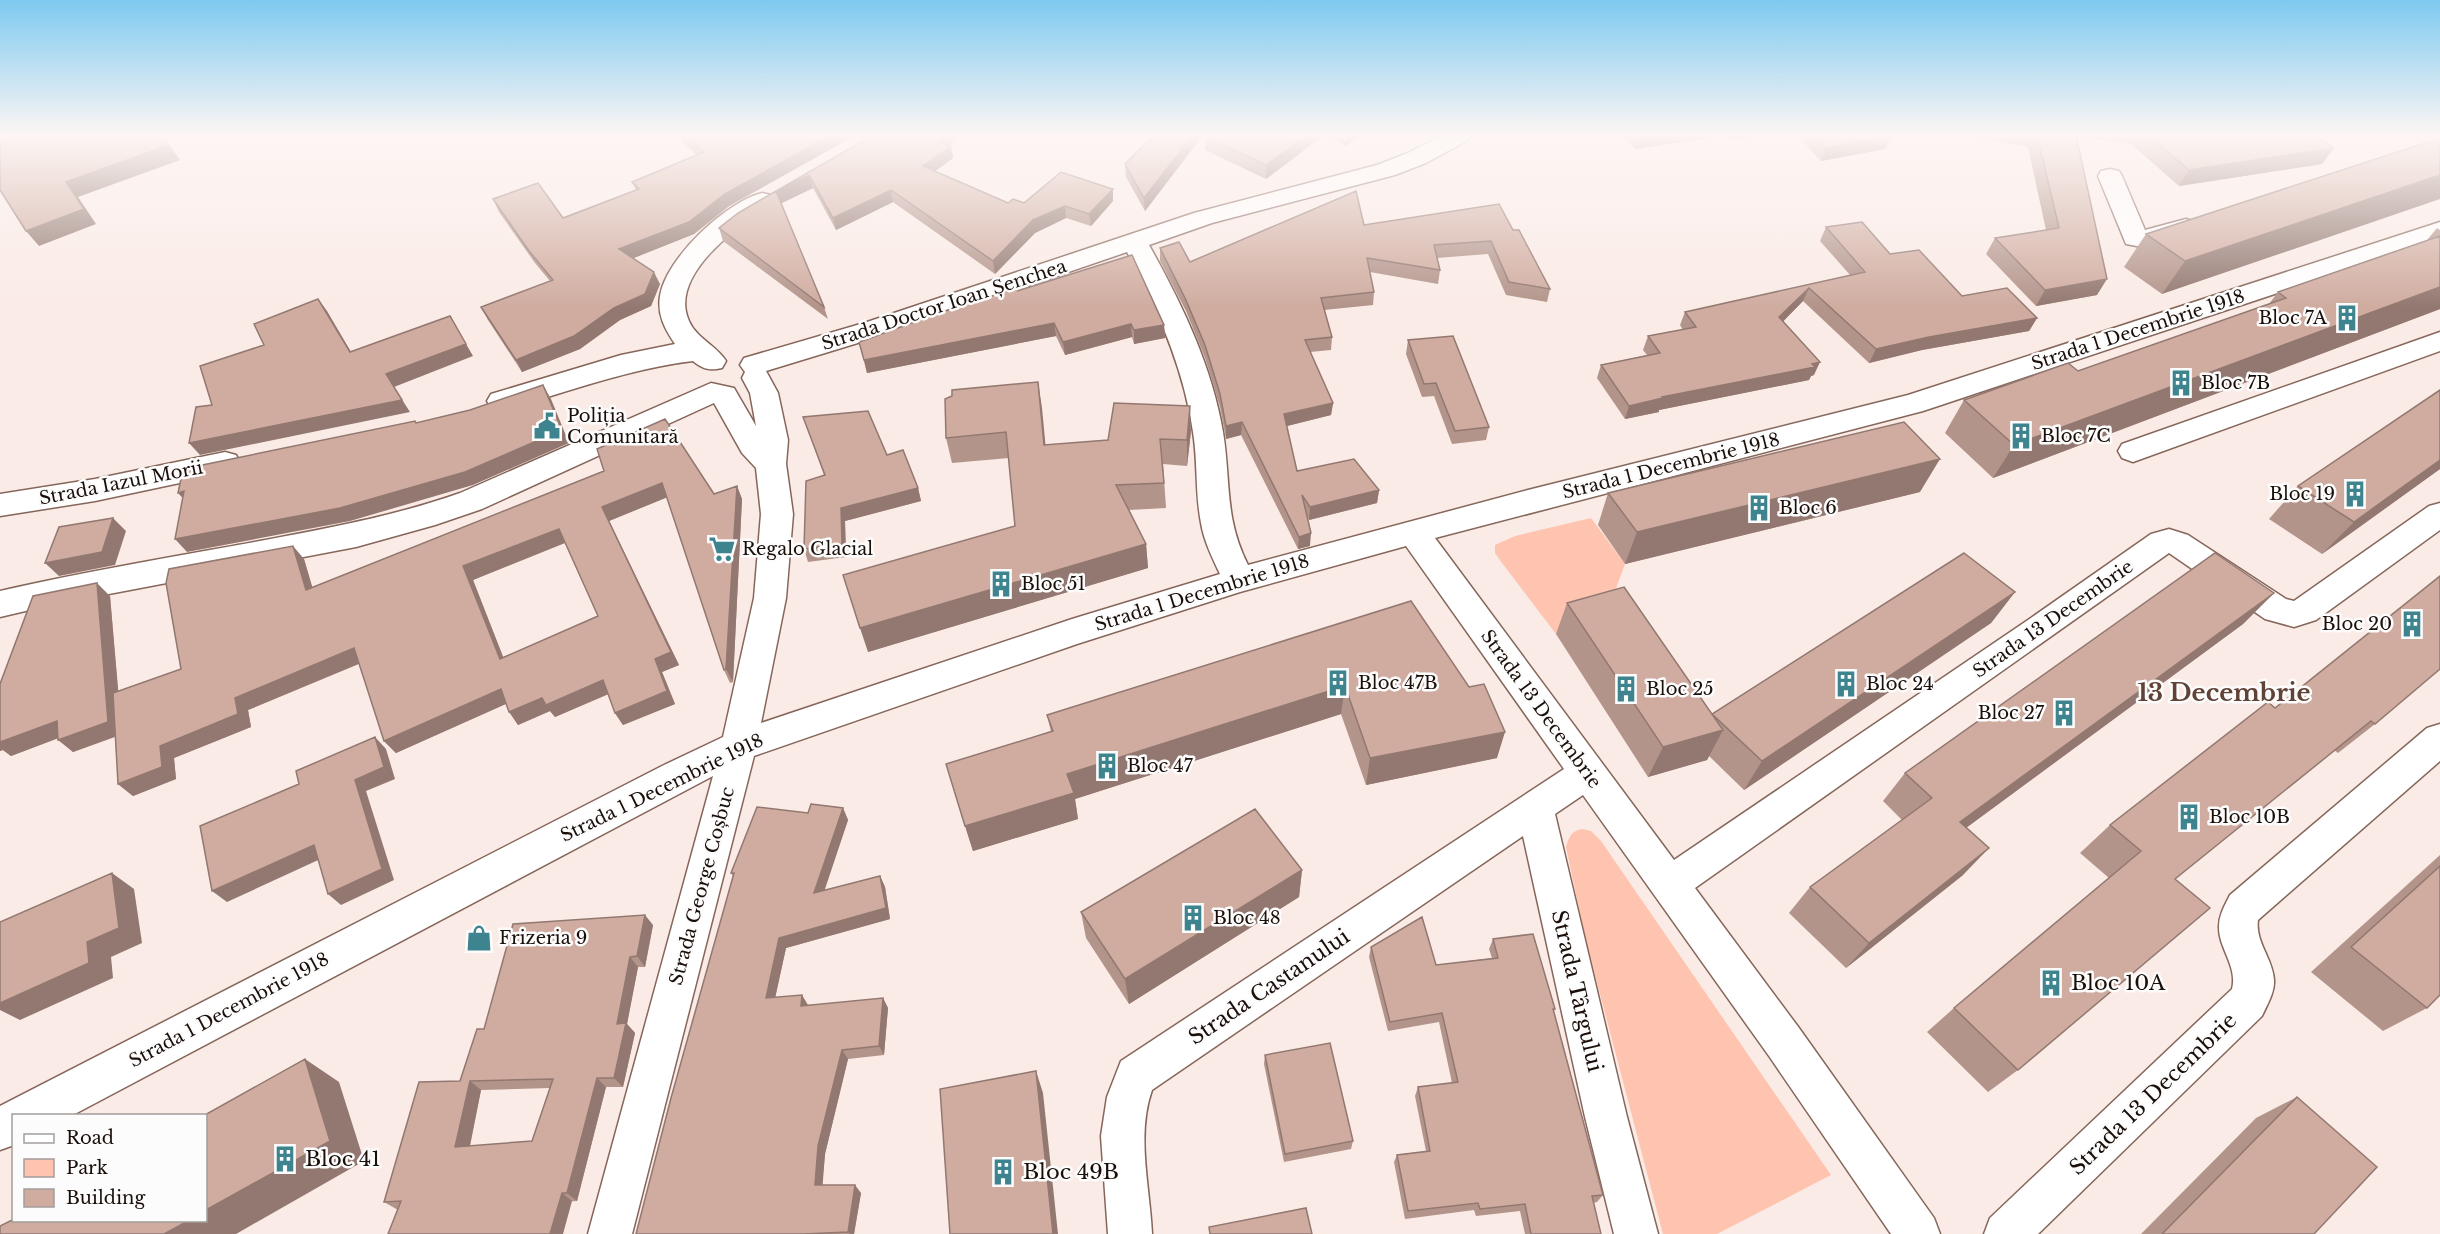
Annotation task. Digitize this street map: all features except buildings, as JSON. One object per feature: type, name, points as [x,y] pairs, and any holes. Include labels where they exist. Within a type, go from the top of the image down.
[{"type":"street","points":[[706,357],[679,330],[675,319],[674,293],[679,279],[698,249],[718,229],[743,210],[775,193]]},
{"type":"street","name":"Strada Doctor Ioan Șenchea","points":[[755,371],[1203,218],[1300,193]]},
{"type":"street","points":[[2116,193],[2126,221],[2137,239],[2208,220]]},
{"type":"street","name":"Strada 1 Decembrie 1918","points":[[31,1114],[664,783],[740,746],[1072,632],[1240,580],[1413,532],[1913,404],[2440,230]]},
{"type":"street","points":[[1134,242],[1181,340],[1200,397],[1210,446],[1215,516],[1225,551],[1240,580]]},
{"type":"street","points":[[2404,242],[2431,260]]},
{"type":"street","points":[[2133,451],[2440,341]]},
{"type":"street","points":[[0,604],[51,592],[356,535],[413,520],[501,488],[718,394],[743,390],[755,371],[747,360],[737,358],[662,355],[617,364],[474,409]]},
{"type":"street","points":[[706,357],[702,382],[704,388],[718,394],[753,446],[771,464]]},
{"type":"street","name":"Strada George Coșbuc","points":[[610,1234],[740,746],[770,598],[777,514],[771,464],[773,440],[764,393],[755,371]]},
{"type":"street","name":"Strada Iazul Morii","points":[[0,506],[95,490],[256,457]]},
{"type":"street","name":"Strada 13 Decembrie","points":[[1670,884],[2040,630],[2159,544],[2169,541],[2181,546],[2277,610],[2289,614],[2299,613],[2440,514]]},
{"type":"street","name":"Strada 13 Decembrie","points":[[1413,532],[1670,884],[1918,1234]]},
{"type":"street","name":"Strada 13 Decembrie","points":[[2006,1234],[2248,1002],[2254,982],[2238,928],[2240,914],[2244,908],[2440,739]]},
{"type":"street","points":[[1535,807],[1587,773]]},
{"type":"street","name":"Strada Castanului","points":[[1130,1234],[1121,1129],[1127,1096],[1136,1076],[1535,807]]},
{"type":"street","name":"Strada Târgului","points":[[1535,807],[1603,1105],[1636,1234]]},
{"type":"green space","points":[[1591,518],[1625,564],[1614,594],[1556,634],[1495,553],[1495,545],[1515,536]]},
{"type":"green space","points":[[1582,829],[1591,831],[1601,841],[1831,1175],[1717,1234],[1663,1234],[1585,937],[1566,847],[1571,835]]},
{"type":"place","name":"Bloc 7A","points":[[2347,318]]},
{"type":"place","name":"Bloc 7B","points":[[2181,383]]},
{"type":"place","name":"Poliția Comunitară","points":[[547,426]]},
{"type":"place","name":"Bloc 7C","points":[[2021,436]]},
{"type":"place","name":"Bloc 19","points":[[2355,494]]},
{"type":"place","name":"Bloc 6","points":[[1759,508]]},
{"type":"place","name":"Regalo Glacial","points":[[722,549]]},
{"type":"place","name":"Bloc 51","points":[[1001,584]]},
{"type":"place","name":"Bloc 20","points":[[2412,624]]},
{"type":"place","name":"Bloc 47B","points":[[1338,683]]},
{"type":"place","name":"Bloc 24","points":[[1846,684]]},
{"type":"place","name":"Bloc 25","points":[[1626,689]]},
{"type":"place","name":"Bloc 27","points":[[2064,713]]},
{"type":"place","name":"Bloc 47","points":[[1107,766]]},
{"type":"place","name":"Bloc 10B","points":[[2189,817]]},
{"type":"place","name":"Bloc 48","points":[[1193,918]]},
{"type":"place","name":"Frizeria 9","points":[[479,938]]},
{"type":"place","name":"Bloc 10A","points":[[2051,983]]},
{"type":"place","name":"Bloc 41","points":[[285,1159]]},
{"type":"place","name":"Bloc 49B","points":[[1003,1172]]},
{"type":"district","name":"13 Decembrie","points":[[2224,693]]}]
